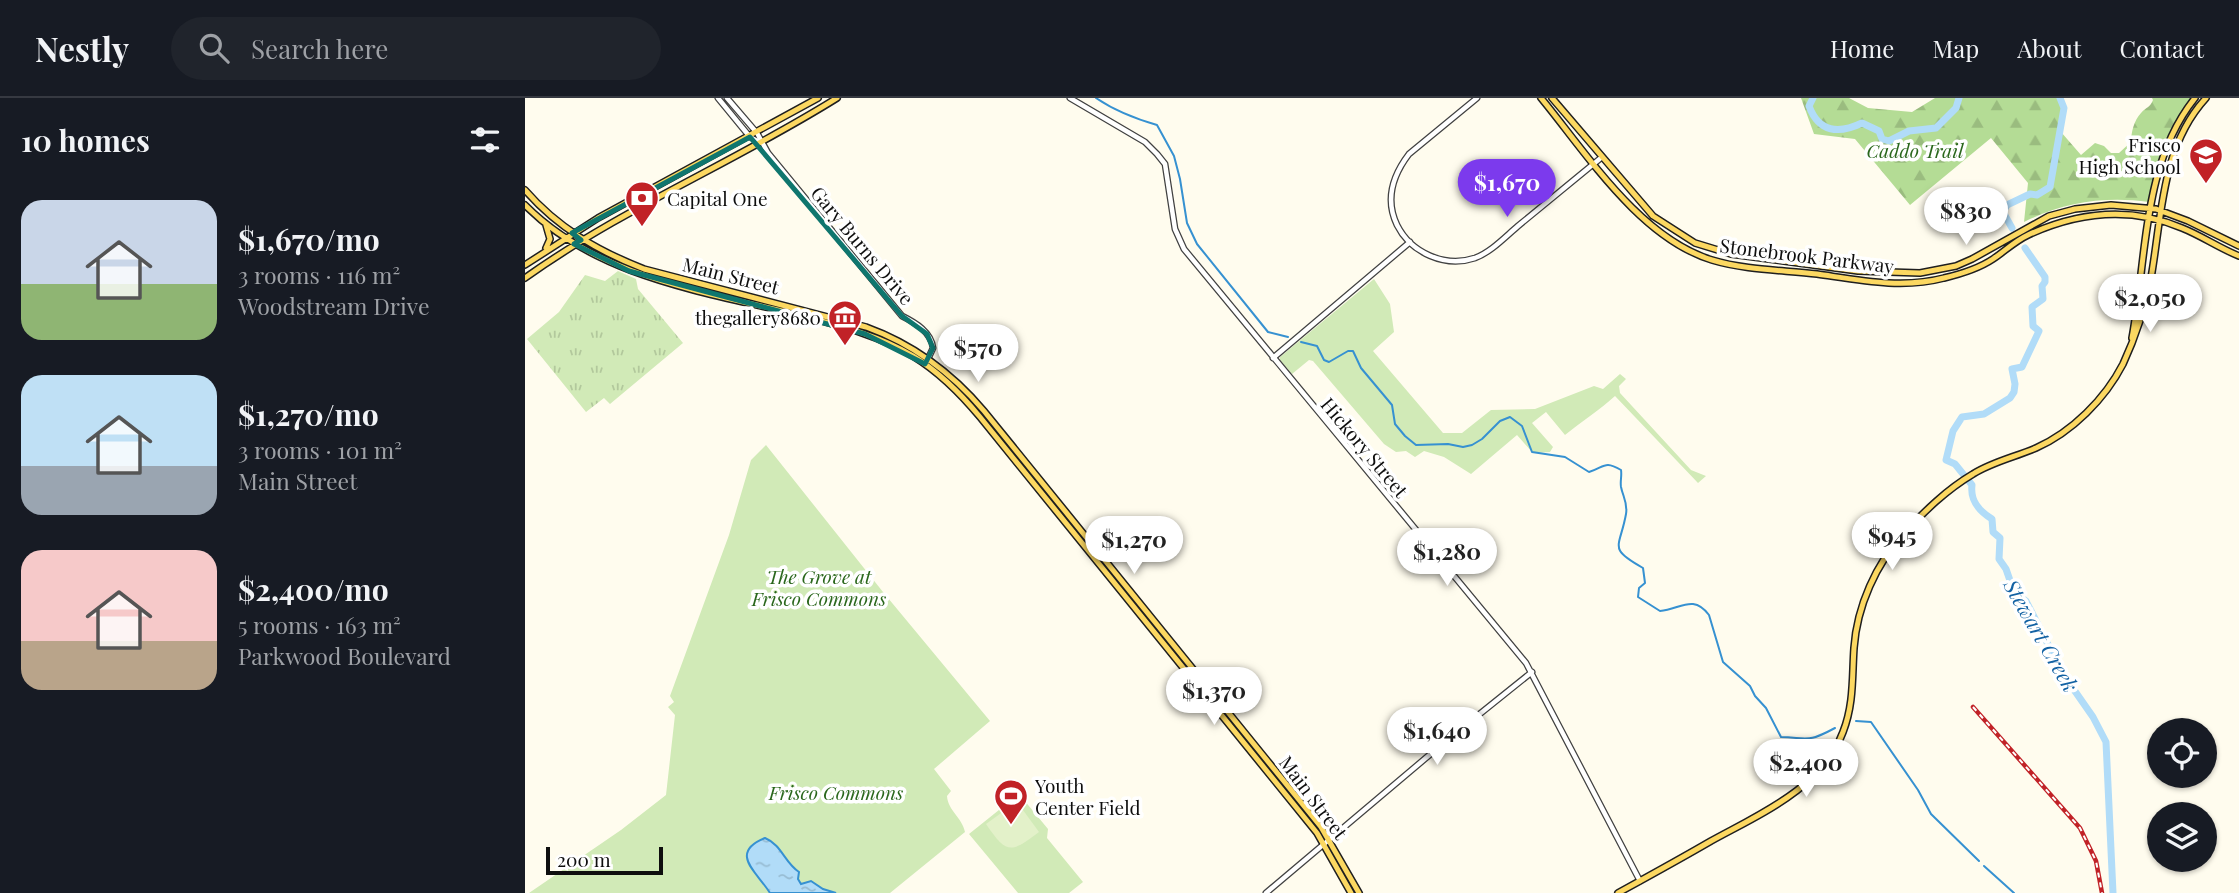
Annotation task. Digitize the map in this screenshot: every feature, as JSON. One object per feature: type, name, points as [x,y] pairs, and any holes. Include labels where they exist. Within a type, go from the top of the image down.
[{"type":"main road","points":[[525,265],[572,233],[652,187],[750,137],[818,98]]},
{"type":"main road","points":[[525,278],[599,229],[760,143],[837,98]]},
{"type":"main road","name":"Stonebrook Parkway","points":[[1541,98],[1643,218],[1669,239],[1698,254],[1731,264],[1881,283],[1931,281],[1977,268],[2025,237],[2069,219],[2115,213],[2149,218],[2185,229],[2239,256]]},
{"type":"main road","name":"Stonebrook Parkway","points":[[1552,98],[1653,216],[1695,243],[1731,254],[1839,269],[1902,274],[1931,271],[1956,266],[1972,259],[2036,222],[2067,210],[2111,205],[2161,211],[2239,246]]},
{"type":"main road","points":[[2130,348],[2158,172],[2179,121],[2195,98]]},
{"type":"main road","points":[[1618,893],[1778,804],[1828,761],[1843,733],[1849,713],[1856,634],[1862,606],[1886,556],[1903,535],[1953,487],[1974,473],[2039,447],[2077,420],[2105,392],[2121,367],[2139,328],[2167,176],[2176,148],[2188,122],[2206,98]]},
{"type":"main road","points":[[2168,144],[2176,148]]},
{"type":"main road","points":[[652,187],[657,198]]},
{"type":"main road","name":"Main Street","points":[[525,190],[581,240],[644,270],[855,323],[895,339],[927,362],[964,398],[1074,527],[1275,781],[1300,806],[1327,841],[1359,893]]},
{"type":"main road","name":"Main Street","points":[[525,205],[546,225],[574,244],[643,275],[865,334],[927,362]]},
{"type":"main road","points":[[2067,210],[2069,219]]},
{"type":"main road","points":[[544,252],[550,239],[546,225]]},
{"type":"main road","points":[[597,248],[594,241],[599,229]]},
{"type":"main road","points":[[1837,277],[1839,269]]},
{"type":"main road","points":[[1931,271],[1931,281]]},
{"type":"main road","name":"Main Street","points":[[1199,682],[1294,793],[1300,806]]},
{"type":"main road","points":[[1275,781],[1279,780],[1294,793]]},
{"type":"main road","name":"Main Street","points":[[1327,841],[1351,893]]},
{"type":"street","points":[[718,98],[750,137],[760,143]]},
{"type":"street","points":[[727,98],[757,133],[760,143]]},
{"type":"street","name":"Hickory Street","points":[[1070,98],[1145,142],[1157,153],[1167,171],[1175,229],[1184,249],[1532,672],[1640,881]]},
{"type":"street","points":[[1477,98],[1409,155],[1392,185],[1392,209],[1397,226],[1410,242],[1431,257],[1447,261],[1475,258],[1493,247],[1602,157]]},
{"type":"street","name":"Gary Burns Drive","points":[[760,143],[902,316],[917,324],[927,334],[933,348],[927,362]]},
{"type":"street","points":[[1273,358],[1410,242]]},
{"type":"street","points":[[1266,893],[1532,672]]},
{"type":"highlighted area","points":[[750,137],[902,316],[927,334],[933,348],[925,364],[865,334],[629,271],[574,244],[581,240],[572,233]]},
{"type":"green space","name":"Caddo Trail","points":[[1801,98],[1849,98],[1868,108],[1912,112],[1935,98],[2062,98],[2065,103],[2061,132],[2081,155],[2095,143],[2104,146],[2111,153],[2119,153],[2131,142],[2136,119],[2151,105],[2152,98],[2191,98],[2164,148],[2149,202],[2085,202],[2024,222],[2028,183],[1991,138],[1910,205],[1855,139],[1814,134]]},
{"type":"green space","points":[[618,271],[636,279],[638,289],[683,343],[610,404],[604,398],[586,412],[527,339],[559,312],[585,275],[605,281]]},
{"type":"green space","points":[[1374,279],[1390,304],[1394,332],[1373,351],[1443,433],[1462,433],[1491,410],[1535,409],[1594,386],[1603,389],[1620,374],[1626,379],[1619,386],[1620,393],[1691,470],[1706,476],[1698,483],[1615,396],[1565,435],[1546,412],[1532,423],[1553,447],[1550,452],[1533,453],[1517,435],[1471,474],[1444,457],[1424,451],[1415,457],[1406,451],[1396,452],[1384,444],[1313,361],[1309,360],[1292,374],[1280,360],[1280,357]]},
{"type":"green space","name":"Frisco Commons","points":[[766,445],[990,721],[934,769],[951,791],[947,796],[948,801],[965,832],[890,893],[529,893],[621,830],[666,795],[675,715],[668,707],[674,702],[670,696],[729,535],[751,460]]},
{"type":"green space","points":[[1019,794],[1048,829],[1047,838],[1083,882],[1069,893],[1018,893],[969,834]]},
{"type":"green space","name":"Youth Center Field","points":[[1015,803],[1039,832],[1022,844],[1010,848],[999,841],[986,824]]},
{"type":"water","points":[[765,838],[775,845],[799,872],[798,879],[801,884],[811,881],[836,893],[770,893],[753,870],[747,856],[748,850],[754,844]]},
{"type":"waterway","points":[[1096,98],[1126,114],[1157,125],[1174,156],[1187,223],[1197,244],[1268,332],[1288,337]]},
{"type":"waterway","name":"Stewart Creek","points":[[1813,98],[1809,106],[1818,122],[1824,126],[1838,130],[1862,123],[1879,131],[1882,139],[1889,141],[1909,131],[1936,128],[1956,108],[1959,98]]},
{"type":"waterway","name":"Stewart Creek","points":[[2012,228],[2003,212],[2007,205],[2030,194],[2037,195],[2050,187],[2064,108],[2060,98]]},
{"type":"waterway","name":"Stewart Creek","points":[[2025,248],[2045,277],[2042,286],[2043,299],[2032,307],[2033,326],[2039,331],[2022,367],[2012,369],[2015,384],[2010,398],[1984,414],[1962,417],[1953,431],[1946,460],[1955,464],[1972,485],[1972,496],[1976,505],[1992,519],[1993,532],[2000,538],[1999,559],[2006,569],[2014,592],[2026,601],[2063,674],[2093,717],[2106,742],[2113,893]]},
{"type":"waterway","points":[[1301,342],[1317,346],[1324,360],[1329,362],[1353,351],[1361,368],[1392,405],[1395,424],[1416,445],[1472,445],[1500,421],[1510,417],[1522,426],[1532,452],[1565,457],[1589,472],[1605,465],[1621,470],[1621,487],[1626,510],[1619,546],[1624,556],[1643,568],[1645,583],[1639,588],[1638,597],[1660,611],[1686,604],[1698,605],[1703,609],[1709,615],[1723,662],[1750,686],[1766,708],[1781,737],[1813,738],[1835,728]]},
{"type":"waterway","points":[[1856,721],[1871,722],[1918,790],[1931,814],[1979,861]]},
{"type":"waterway","points":[[1984,866],[2014,893]]},
{"type":"railway","points":[[1973,707],[2080,828],[2096,861],[2102,893]]},
{"type":"place","name":"Frisco High School","points":[[2206,185]]},
{"type":"place","name":"Capital One","points":[[642,228]]},
{"type":"place","name":"thegallery8680","points":[[845,347]]},
{"type":"place","name":"Youth Center Field","points":[[1011,826]]},
{"type":"park label","name":"The Grove at Frisco Commons","points":[[819,587]]}]
